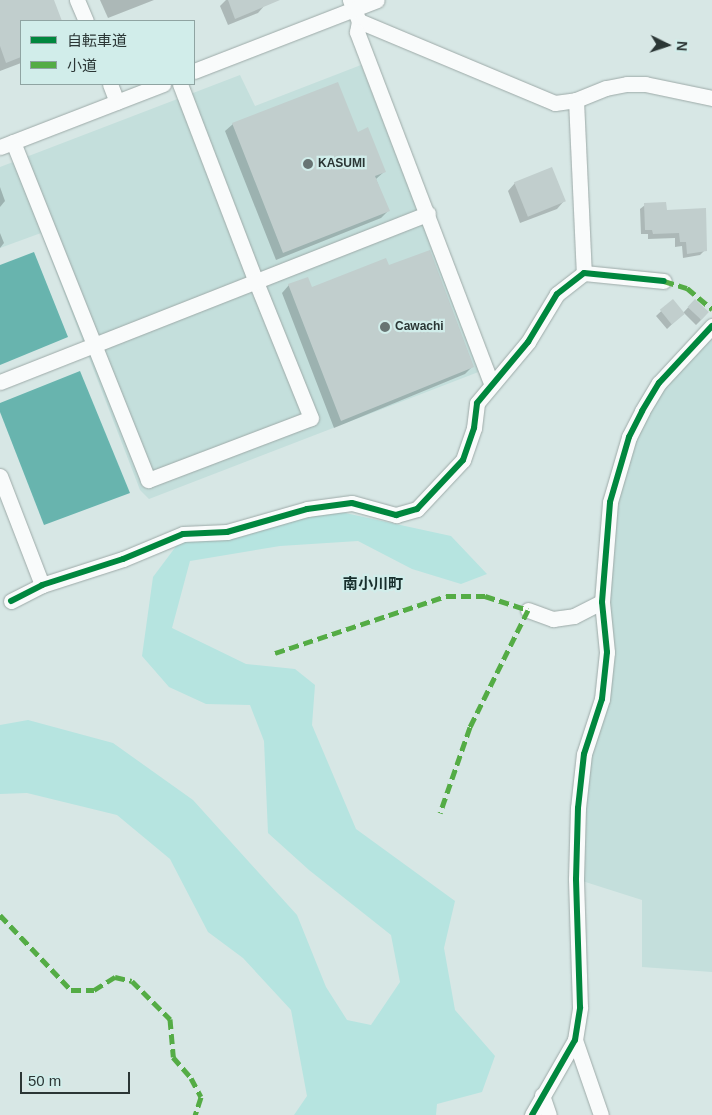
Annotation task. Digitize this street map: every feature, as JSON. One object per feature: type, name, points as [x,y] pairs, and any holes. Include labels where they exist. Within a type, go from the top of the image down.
[{"type":"street","points":[[77,0],[86,20]]},
{"type":"street","points":[[195,72],[377,0]]},
{"type":"street","points":[[354,10],[555,103],[576,100],[606,88],[628,84],[645,84],[712,98]]},
{"type":"street","points":[[354,10],[357,32],[428,213],[491,383]]},
{"type":"street","points":[[110,85],[117,102]]},
{"type":"street","points":[[161,85],[7,144],[94,345],[148,480],[311,418],[256,282],[180,85]]},
{"type":"street","points":[[576,100],[584,273]]},
{"type":"street","points":[[0,382],[428,213]]},
{"type":"street","points":[[11,601],[42,585],[123,558],[183,534],[227,532],[307,509],[352,503],[396,515],[417,509],[463,460],[474,428],[477,403],[491,383],[528,342],[557,294],[584,273],[664,281]]},
{"type":"street","points":[[532,1115],[575,1040],[580,1007],[576,879],[578,808],[584,754],[603,690],[607,652],[602,602],[610,502],[629,437],[642,411],[660,383],[712,326]]},
{"type":"street","points":[[0,476],[42,585]]},
{"type":"street","points":[[528,610],[553,619],[574,616],[602,602]]},
{"type":"street","points":[[575,1040],[601,1115]]},
{"type":"street","points":[[542,1095],[549,1115]]},
{"type":"shaded area","points":[[361,65],[481,371],[149,499],[140,490],[41,233],[0,248],[0,167],[240,75],[255,106]]},
{"type":"shaded area","points":[[34,252],[68,337],[0,365],[0,265]]},
{"type":"shaded area","points":[[712,326],[712,972],[642,967],[642,900],[576,879],[578,808],[602,699],[610,502],[642,411]]},
{"type":"shaded area","points":[[80,371],[130,493],[44,525],[0,412],[0,403]]},
{"type":"shaded area","points":[[336,511],[451,536],[487,574],[461,584],[412,569],[358,541],[280,546],[190,561],[172,628],[246,664],[295,669],[315,685],[312,725],[356,829],[455,901],[444,948],[455,1010],[495,1056],[482,1092],[437,1104],[436,1115],[294,1115],[307,1096],[291,1010],[243,958],[208,932],[170,859],[117,815],[27,793],[0,794],[0,725],[28,720],[113,743],[193,800],[297,915],[326,987],[347,1020],[371,1025],[400,982],[391,935],[309,870],[268,833],[264,741],[250,705],[206,704],[169,687],[142,656],[153,577],[180,541],[269,527]]},
{"type":"building","points":[[0,0],[54,0],[62,20],[20,20],[20,57],[6,63],[0,46]]},
{"type":"building","points":[[228,0],[280,0],[235,19]]},
{"type":"building","points":[[338,82],[358,132],[368,127],[386,172],[375,176],[390,211],[283,253],[232,123]]},
{"type":"building","points":[[552,167],[566,201],[528,217],[514,182]]},
{"type":"building","points":[[666,202],[667,210],[706,208],[707,251],[687,254],[686,242],[680,242],[679,233],[653,234],[652,230],[645,230],[644,203]]},
{"type":"building","points":[[430,250],[474,367],[341,421],[288,284],[308,277],[312,287],[386,258],[389,265]]},
{"type":"building","points":[[673,299],[685,314],[672,324],[660,310]]},
{"type":"building","points":[[695,299],[709,312],[701,320],[687,307]]},
{"type":"marked path","points":[[664,281],[687,288],[712,309]]},
{"type":"marked path","points":[[275,653],[446,596],[485,596],[528,610],[470,727],[440,813]]},
{"type":"marked path","points":[[0,915],[71,990],[94,990],[115,977],[132,981],[170,1019],[173,1057],[191,1078],[201,1097],[195,1115]]},
{"type":"cycle path","points":[[11,601],[42,585],[123,559],[183,534],[227,532],[307,509],[352,503],[396,515],[417,509],[463,460],[474,428],[477,403],[528,342],[557,294],[584,273],[664,281]]},
{"type":"cycle path","points":[[532,1115],[575,1040],[580,1007],[576,879],[578,808],[584,754],[602,699],[607,652],[602,602],[610,502],[629,437],[642,411],[659,383],[712,326]]},
{"type":"place","name":"KASUMI","points":[[308,164]]},
{"type":"place","name":"Cawachi","points":[[385,327]]},
{"type":"district","name":"南小川町","points":[[373,584]]}]
